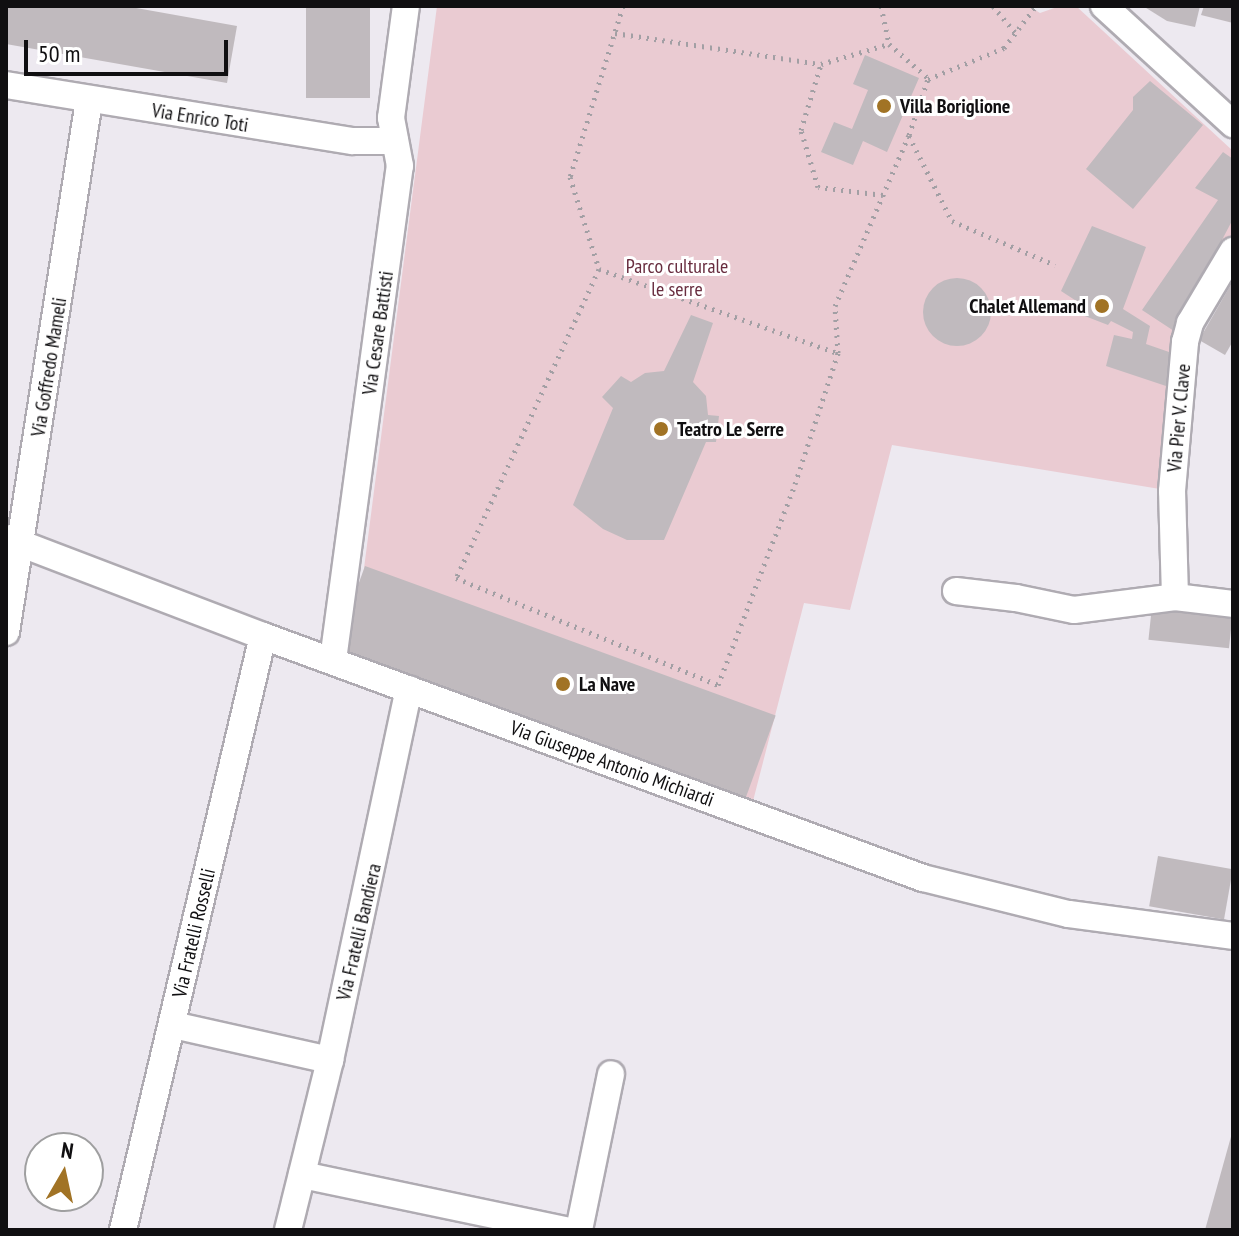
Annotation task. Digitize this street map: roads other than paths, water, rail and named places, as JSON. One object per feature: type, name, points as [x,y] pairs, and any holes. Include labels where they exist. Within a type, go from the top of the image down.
[{"type":"street","name":"Via Cesare Battisti","points":[[333,660],[396,202],[400,166],[391,118],[406,6]]},
{"type":"street","points":[[1104,6],[1233,124]]},
{"type":"street","name":"Via Enrico Toti","points":[[6,85],[89,101],[353,141],[395,141]]},
{"type":"street","name":"Via Goffredo Mameli","points":[[6,632],[14,540],[89,101]]},
{"type":"street","name":"Via Pier V. Clave","points":[[1175,597],[1172,491],[1185,342],[1190,323],[1233,251]]},
{"type":"street","name":"Via Giuseppe Antonio Michiardi","points":[[14,540],[263,636],[923,878],[1069,914],[1233,936]]},
{"type":"street","points":[[956,591],[1016,598],[1074,610],[1175,597],[1233,604]]},
{"type":"street","name":"Via Fratelli Rosselli","points":[[123,1230],[263,636]]},
{"type":"street","name":"Via Fratelli Bandiera","points":[[288,1230],[330,1060],[409,689]]},
{"type":"street","points":[[173,1025],[330,1060]]},
{"type":"street","points":[[579,1230],[611,1074]]},
{"type":"street","points":[[302,1175],[566,1230]]},
{"type":"place","name":"Villa Boriglione","points":[[884,106]]},
{"type":"place","name":"Chalet Allemand","points":[[1102,306]]},
{"type":"place","name":"Teatro Le Serre","points":[[661,429]]},
{"type":"place","name":"La Nave","points":[[563,684]]},
{"type":"park label","name":"Parco culturale le serre","points":[[677,278]]}]
